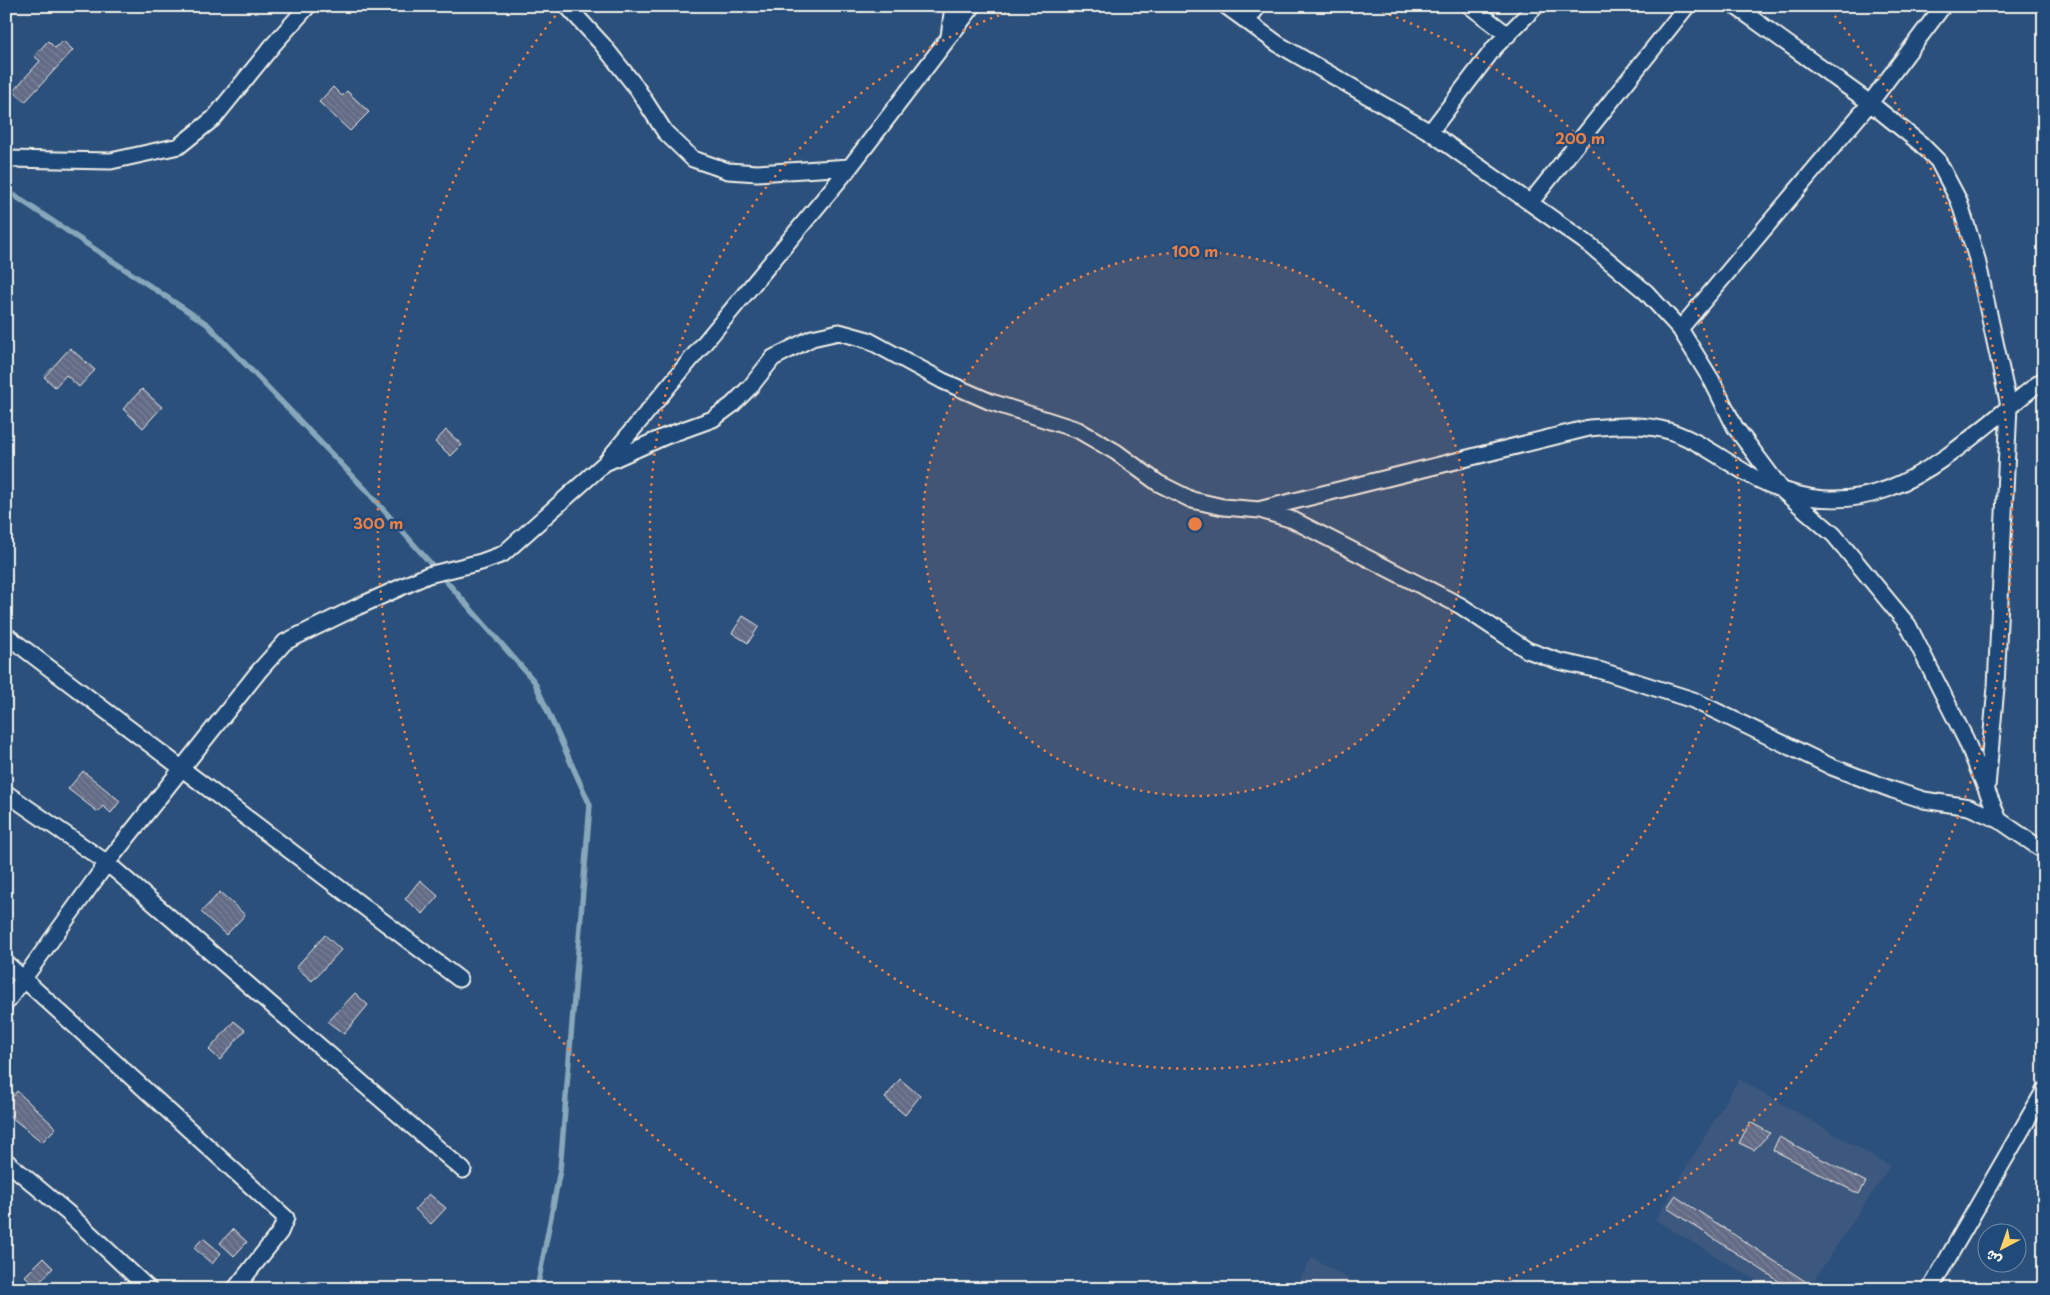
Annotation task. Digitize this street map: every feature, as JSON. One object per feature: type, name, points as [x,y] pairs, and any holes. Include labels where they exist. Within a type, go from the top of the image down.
[{"type":"street","points":[[6,160],[111,161],[179,146],[214,118],[273,45],[308,6]]},
{"type":"street","points":[[567,6],[602,44],[636,87],[665,132],[693,159],[728,171],[757,174],[850,167]]},
{"type":"street","points":[[949,38],[953,6]]},
{"type":"street","points":[[6,1003],[23,977],[107,864],[259,671],[285,642],[428,575],[481,562],[503,554],[605,463],[850,167],[973,6]]},
{"type":"street","points":[[1226,6],[1278,44],[1430,132],[1592,246],[1639,286],[1680,329],[1712,381],[1735,427],[1782,490],[1834,535],[1908,625],[1958,722],[1999,820]]},
{"type":"street","points":[[1246,22],[1258,6]]},
{"type":"street","points":[[1470,6],[1508,35]]},
{"type":"street","points":[[1430,132],[1495,47],[1536,6]]},
{"type":"street","points":[[1530,203],[1688,6]]},
{"type":"street","points":[[1735,6],[1870,103],[1921,144],[1938,160],[1959,201],[1977,258],[2009,406],[1996,687],[1987,790]]},
{"type":"street","points":[[1680,329],[1870,103],[1943,6]]},
{"type":"street","points":[[605,463],[666,436],[713,419],[732,405],[751,386],[773,358],[812,338],[839,332],[868,340],[943,381],[991,402],[1078,430],[1116,452],[1158,483],[1192,500],[1223,507],[1260,510],[1293,520],[1461,606],[1527,650],[1558,662],[1599,670],[1693,700],[1832,767],[1893,790],[1924,800],[1969,807],[1999,820],[2044,851]]},
{"type":"street","points":[[1260,510],[1589,428],[1630,425],[1663,429],[1689,440],[1765,484],[1782,490],[1802,496],[1834,500],[1863,496],[1895,488],[1954,453],[2044,379]]},
{"type":"street","points":[[6,635],[184,768],[459,979]]},
{"type":"street","points":[[6,793],[107,864],[463,1170]]},
{"type":"street","points":[[6,963],[286,1218],[280,1232],[235,1289]]},
{"type":"street","points":[[1930,1289],[2044,1091]]},
{"type":"street","points":[[6,1161],[68,1213],[148,1289]]},
{"type":"shaded area","points":[[1739,1079],[1890,1166],[1808,1289],[1771,1289],[1655,1220]]},
{"type":"shaded area","points":[[1312,1257],[1365,1289],[1295,1289]]},
{"type":"building","points":[[48,41],[55,48],[63,41],[73,50],[25,102],[13,91],[40,61],[34,56]]},
{"type":"building","points":[[333,87],[342,96],[347,91],[369,112],[350,131],[319,102]]},
{"type":"building","points":[[70,348],[95,370],[79,387],[66,375],[55,387],[44,377]]},
{"type":"building","points":[[142,389],[162,407],[143,428],[123,409]]},
{"type":"building","points":[[446,430],[462,445],[451,456],[435,442]]},
{"type":"building","points":[[743,616],[759,626],[748,643],[732,633]]},
{"type":"building","points":[[83,771],[120,801],[111,813],[103,806],[98,812],[68,789]]},
{"type":"building","points":[[420,880],[438,896],[423,914],[405,899]]},
{"type":"building","points":[[220,892],[245,915],[226,935],[201,912]]},
{"type":"building","points":[[325,935],[341,950],[312,981],[296,967]]},
{"type":"building","points":[[355,993],[368,1005],[344,1034],[328,1022]]},
{"type":"building","points":[[234,1021],[245,1030],[220,1060],[209,1050]]},
{"type":"building","points":[[900,1079],[920,1096],[905,1115],[885,1098]]},
{"type":"building","points":[[17,1091],[56,1128],[42,1142],[6,1113],[6,1105]]},
{"type":"building","points":[[1750,1122],[1770,1133],[1754,1150],[1739,1143]]},
{"type":"building","points":[[1779,1137],[1866,1182],[1859,1194],[1773,1150]]},
{"type":"building","points":[[429,1194],[446,1208],[431,1224],[415,1209]]},
{"type":"building","points":[[1675,1196],[1817,1289],[1791,1289],[1667,1208]]},
{"type":"building","points":[[233,1229],[247,1242],[234,1256],[220,1243]]},
{"type":"building","points":[[203,1238],[221,1253],[212,1264],[194,1248]]},
{"type":"building","points":[[43,1258],[53,1268],[36,1286],[25,1276]]},
{"type":"waterway","points":[[6,190],[207,324],[366,490],[534,681],[590,805],[560,1170],[537,1289]]}]
